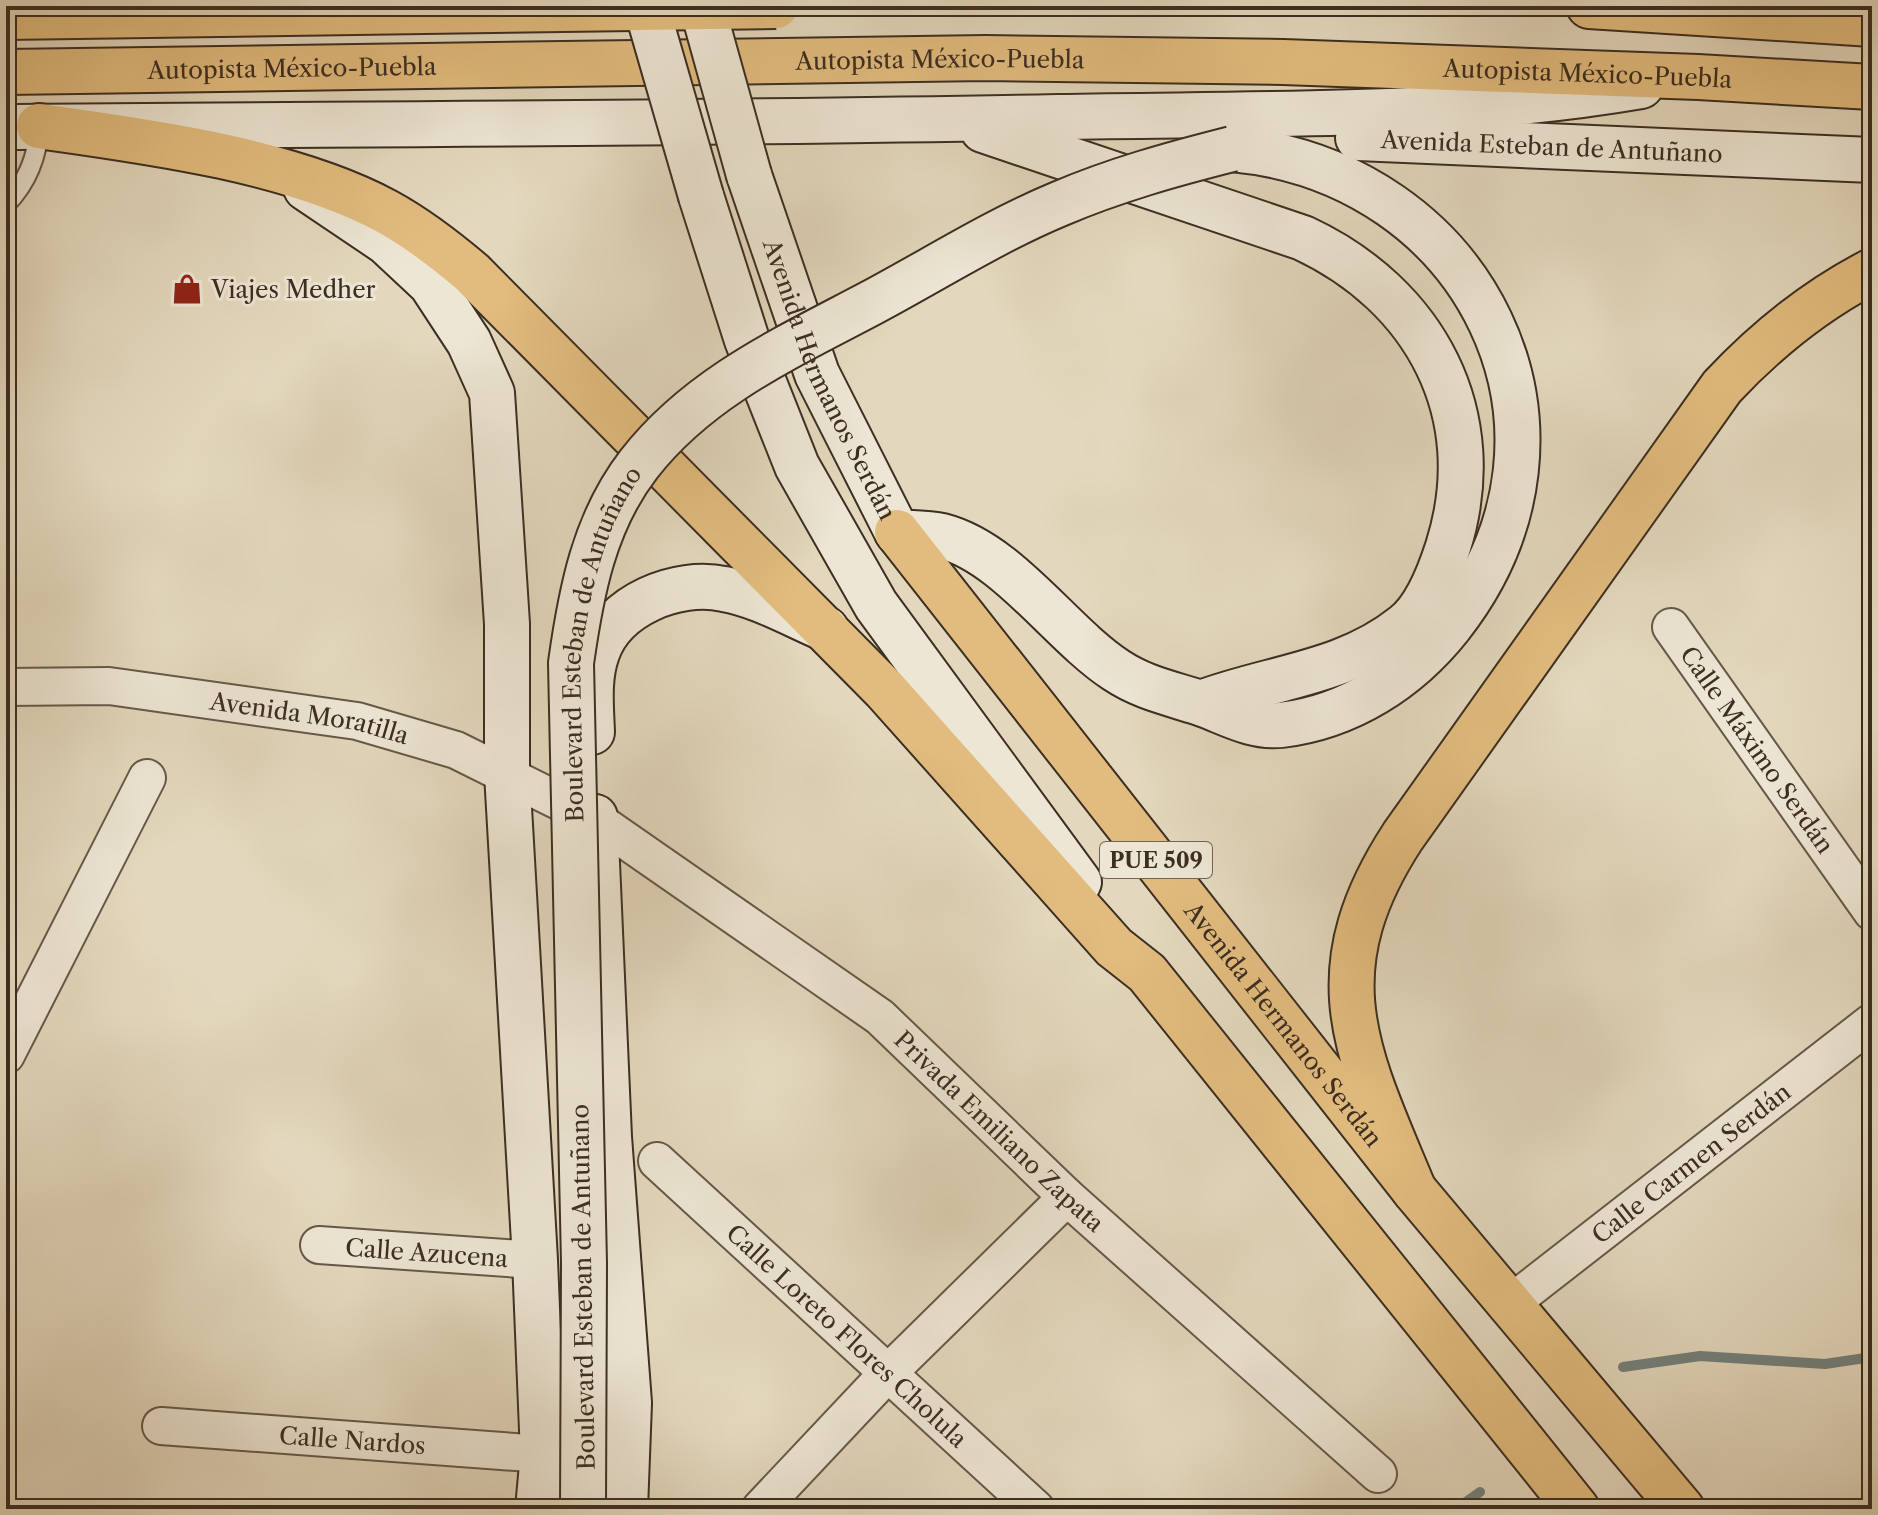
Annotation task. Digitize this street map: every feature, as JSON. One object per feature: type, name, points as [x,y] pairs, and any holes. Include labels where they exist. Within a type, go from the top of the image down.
[{"type":"main road","points":[[6,17],[776,6]]},
{"type":"main road","points":[[1589,6],[1872,24]]},
{"type":"main road","name":"Autopista México-Puebla","points":[[6,72],[986,58],[1283,62],[1698,77],[1872,87]]},
{"type":"main road","points":[[22,126],[156,143],[284,174],[354,196],[416,230],[471,272],[828,630],[1019,837],[1114,947],[1147,973]]},
{"type":"main road","points":[[1414,1190],[1370,1089],[1356,1042],[1352,968],[1373,889],[1403,836],[1722,387],[1778,332],[1845,285],[1872,271]]},
{"type":"main road","name":"Avenida Hermanos Serdán","points":[[897,532],[1414,1190],[1682,1509]]},
{"type":"main road","name":"PUE 509","points":[[1147,973],[1577,1509]]},
{"type":"street","name":"PUE 509","points":[[646,6],[747,340],[797,466],[876,605],[1147,973]]},
{"type":"street","name":"Avenida Hermanos Serdán","points":[[702,6],[749,175],[817,374],[897,532]]},
{"type":"street","points":[[22,126],[950,119],[1480,105],[1573,96],[1698,77]]},
{"type":"street","points":[[950,119],[1125,175],[1303,238],[1335,253],[1391,297],[1414,324],[1438,365],[1456,421],[1460,492],[1443,562],[1408,624],[1384,641],[1329,668],[1201,703]]},
{"type":"street","name":"Avenida Esteban de Antuñano","points":[[1232,149],[1306,140],[1380,138],[1872,160]]},
{"type":"street","points":[[897,532],[943,536],[974,551],[1115,670],[1141,685],[1201,703],[1225,715],[1277,726],[1335,712],[1390,684],[1437,642],[1483,579],[1502,536],[1511,505],[1516,475],[1516,417],[1497,340],[1467,281],[1425,230],[1400,209],[1337,173],[1304,161],[1232,149]]},
{"type":"street","name":"Boulevard Esteban de Antuñano","points":[[583,1509],[584,1247],[571,663],[580,599],[596,540],[638,466],[676,422],[736,375],[1057,204],[1144,172],[1232,149]]},
{"type":"street","name":"Boulevard Esteban de Antuñano","points":[[284,174],[386,242],[431,284],[469,342],[492,393],[507,624],[507,773],[543,1454],[538,1509]]},
{"type":"street","points":[[625,1509],[629,1403],[609,1137],[590,687],[597,652],[621,618],[657,595],[699,586],[741,593],[828,630]]},
{"type":"street","name":"Calle Máximo Serdán","points":[[1671,627],[1872,912]]},
{"type":"street","name":"Avenida Moratilla","points":[[6,687],[109,686],[357,721],[456,750],[595,819]]},
{"type":"street","points":[[6,1055],[44,975],[147,778]]},
{"type":"street","name":"Privada Emiliano Zapata","points":[[595,819],[880,1017],[1067,1197],[1378,1474]]},
{"type":"street","name":"Calle Carmen Serdán","points":[[1511,1303],[1872,1022]]},
{"type":"street","name":"Calle Loreto Flores Cholula","points":[[657,1161],[1036,1509]]},
{"type":"street","points":[[760,1509],[888,1373],[1067,1197]]},
{"type":"street","name":"Calle Azucena","points":[[319,1245],[535,1260]]},
{"type":"street","name":"Calle Nardos","points":[[161,1426],[543,1454]]},
{"type":"lane","points":[[6,204],[22,184],[39,146],[22,126]]},
{"type":"waterway","points":[[1623,1367],[1700,1356],[1825,1364],[1872,1357]]},
{"type":"waterway","points":[[1456,1509],[1480,1492]]},
{"type":"place","name":"Viajes Medher","points":[[187,289]]}]
